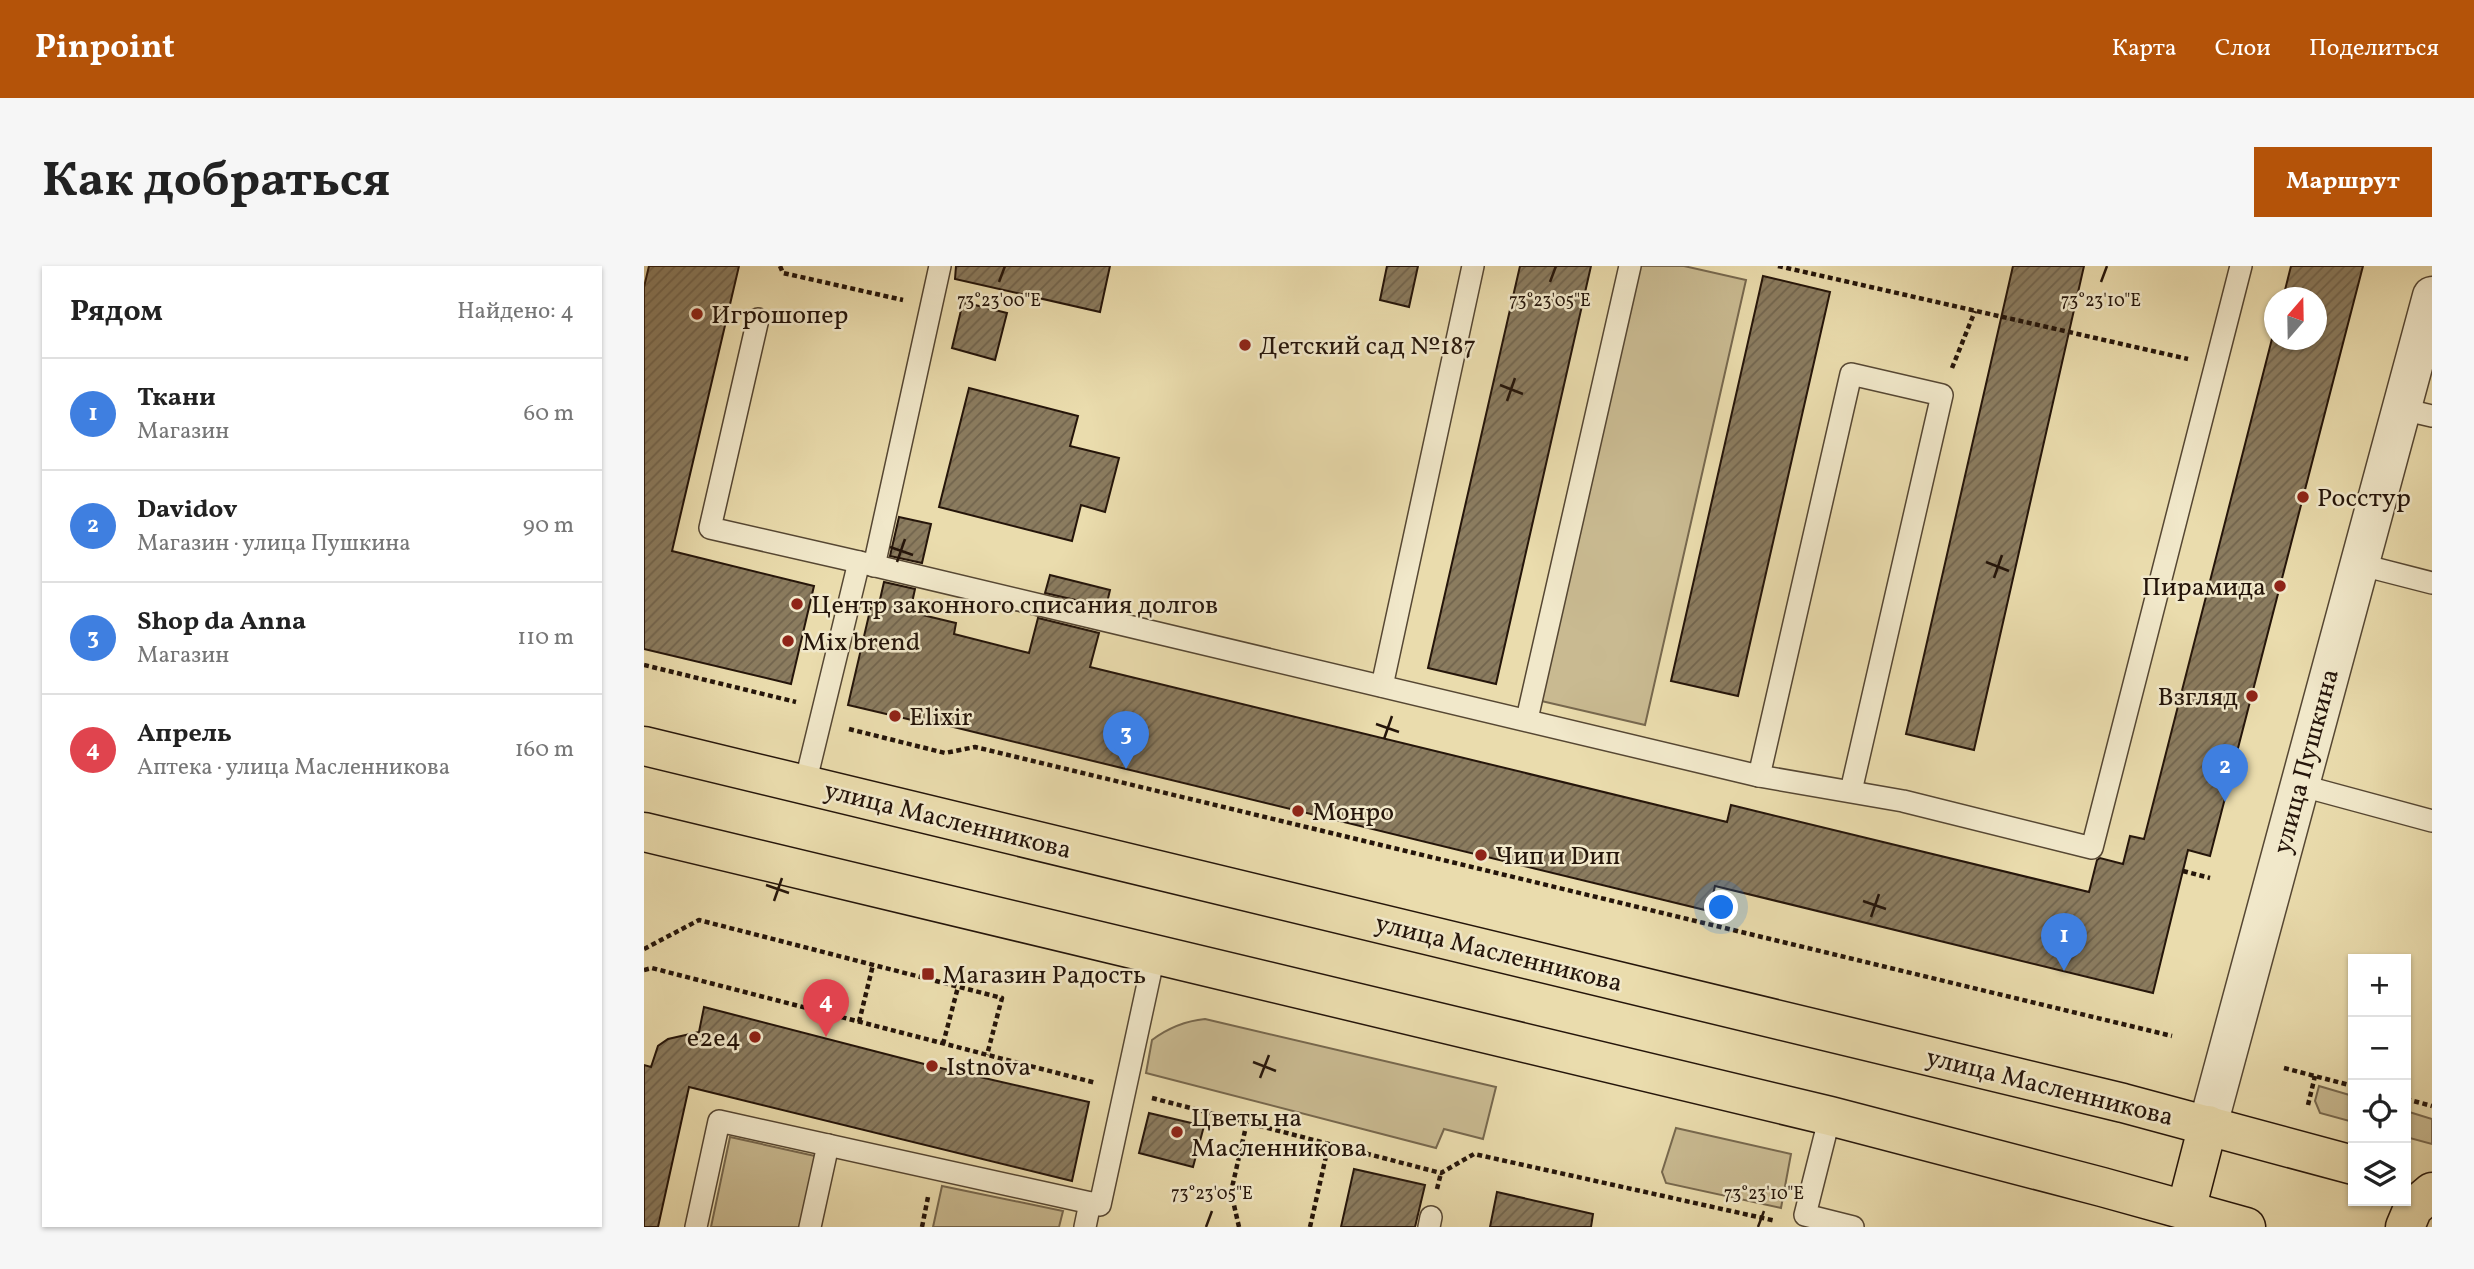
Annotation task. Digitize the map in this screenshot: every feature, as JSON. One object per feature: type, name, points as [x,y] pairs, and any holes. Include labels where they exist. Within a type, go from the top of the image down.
[{"type":"main road","name":"улица Масленникова","points":[[644,746],[2096,1096],[2348,1164]]},
{"type":"main road","points":[[644,832],[1830,1116],[2183,1219],[2246,1227]]},
{"type":"main road","name":"улица Пушкина","points":[[2183,1219],[2208,1125]]},
{"type":"main road","points":[[2411,1180],[2432,1186]]},
{"type":"main road","points":[[2404,1227],[2413,1208],[2432,1192]]},
{"type":"street","name":"улица Пушкина","points":[[2208,1125],[2358,564],[2417,412],[2432,296]]},
{"type":"lane","points":[[805,784],[866,564],[940,266]]},
{"type":"lane","points":[[1382,686],[1473,266]]},
{"type":"lane","points":[[1527,719],[1630,266]]},
{"type":"lane","points":[[758,319],[710,528],[1759,776],[1903,801],[2092,848],[2241,266]]},
{"type":"lane","points":[[1759,776],[1851,374],[1942,395],[1851,791]]},
{"type":"lane","points":[[2358,564],[2432,583]]},
{"type":"lane","points":[[2299,785],[2432,821]]},
{"type":"lane","points":[[696,1227],[719,1121],[1100,1205],[1154,956]]},
{"type":"lane","points":[[1830,1116],[1805,1215],[1853,1227]]},
{"type":"lane","points":[[810,1227],[828,1145]]},
{"type":"lane","points":[[1085,1227],[1090,1203]]},
{"type":"path","points":[[780,266],[783,273],[931,306]]},
{"type":"path","points":[[1778,266],[2216,366]]},
{"type":"path","points":[[1942,395],[1975,311]]},
{"type":"path","points":[[644,665],[824,709],[843,727],[945,753],[975,747],[2172,1036]]},
{"type":"path","points":[[2183,871],[2210,878]]},
{"type":"path","points":[[644,948],[699,920],[1002,998],[987,1055]]},
{"type":"path","points":[[859,1022],[873,965]]},
{"type":"path","points":[[644,970],[652,968],[1441,1172],[1474,1154],[1787,1224]]},
{"type":"path","points":[[943,1044],[958,987]]},
{"type":"path","points":[[2284,1068],[2348,1085]]},
{"type":"path","points":[[2308,1105],[2315,1076]]},
{"type":"path","points":[[2411,1100],[2432,1106]]},
{"type":"path","points":[[1238,1227],[1231,1192],[1247,1122]]},
{"type":"path","points":[[1310,1227],[1329,1143]]},
{"type":"shaded area","points":[[1636,266],[1684,266],[1746,280],[1645,725],[1537,700]]},
{"type":"shaded area","points":[[1205,1019],[1496,1087],[1483,1139],[1444,1129],[1436,1148],[1146,1073],[1152,1040],[1177,1026]]},
{"type":"shaded area","points":[[2319,1086],[2348,1095],[2348,1121],[2320,1113],[2315,1101]]},
{"type":"shaded area","points":[[2411,1113],[2432,1119],[2432,1144],[2411,1138]]},
{"type":"shaded area","points":[[1676,1128],[1791,1154],[1781,1208],[1666,1183],[1662,1172]]},
{"type":"shaded area","points":[[730,1137],[815,1156],[800,1227],[711,1227]]},
{"type":"shaded area","points":[[942,1186],[1063,1211],[1059,1227],[933,1227]]},
{"type":"building","points":[[649,266],[739,266],[672,551],[814,586],[791,684],[644,649],[644,287]]},
{"type":"building","points":[[956,266],[1110,266],[1100,312],[955,279]]},
{"type":"building","points":[[1387,266],[1418,266],[1409,307],[1380,300]]},
{"type":"building","points":[[1520,266],[1591,266],[1496,684],[1428,668]]},
{"type":"building","points":[[2013,266],[2084,266],[1974,750],[1906,734]]},
{"type":"building","points":[[2291,266],[2363,266],[2210,856],[2188,850],[2153,993],[1715,886],[1709,911],[933,722],[933,725],[848,705],[872,602],[879,604],[884,582],[915,589],[910,612],[956,623],[954,634],[1029,653],[1038,618],[1099,633],[1090,667],[1727,822],[1731,805],[2089,892],[2097,860],[2100,858],[2123,864],[2130,836],[2144,839],[2269,350],[2327,350],[2327,287],[2286,287]]},
{"type":"building","points":[[1763,276],[1830,292],[1738,696],[1671,681]]},
{"type":"building","points":[[963,302],[1007,313],[995,360],[952,348]]},
{"type":"building","points":[[969,388],[1078,416],[1070,446],[1119,458],[1105,512],[1081,505],[1072,541],[939,507]]},
{"type":"building","points":[[899,517],[931,524],[922,563],[890,556]]},
{"type":"building","points":[[1050,575],[1110,590],[1106,607],[1045,593]]},
{"type":"building","points":[[704,1007],[932,1066],[1089,1102],[1072,1181],[689,1087],[658,1227],[644,1227],[644,1065],[651,1067],[658,1046],[668,1039],[699,1032]]},
{"type":"building","points":[[1149,1113],[1204,1126],[1193,1167],[1139,1153]]},
{"type":"building","points":[[1354,1169],[1425,1185],[1415,1227],[1341,1227]]},
{"type":"building","points":[[1497,1192],[1593,1214],[1591,1227],[1490,1227]]},
{"type":"place","name":"Игрошопер","points":[[697,314]]},
{"type":"place","name":"Детский сад №187","points":[[1245,345]]},
{"type":"place","name":"Росстур","points":[[2303,497]]},
{"type":"place","name":"Пирамида","points":[[2280,586]]},
{"type":"place","name":"Центр законного списания долгов","points":[[797,604]]},
{"type":"place","name":"Mix brend","points":[[788,641]]},
{"type":"place","name":"Взгляд","points":[[2252,696]]},
{"type":"place","name":"Elixir","points":[[895,716]]},
{"type":"place","name":"Shop da Anna","points":[[1126,769]]},
{"type":"place","name":"Davidov","points":[[2225,802]]},
{"type":"place","name":"Монро","points":[[1298,811]]},
{"type":"place","name":"Чип и Dип","points":[[1481,855]]},
{"type":"place","name":"Ткани","points":[[2064,971]]},
{"type":"place","name":"Магазин Радость","points":[[928,974]]},
{"type":"place","name":"e2e4","points":[[755,1037]]},
{"type":"place","name":"Апрель","points":[[826,1037]]},
{"type":"place","name":"Istnova","points":[[932,1066]]},
{"type":"place","name":"Цветы на Масленникова","points":[[1177,1132]]}]
